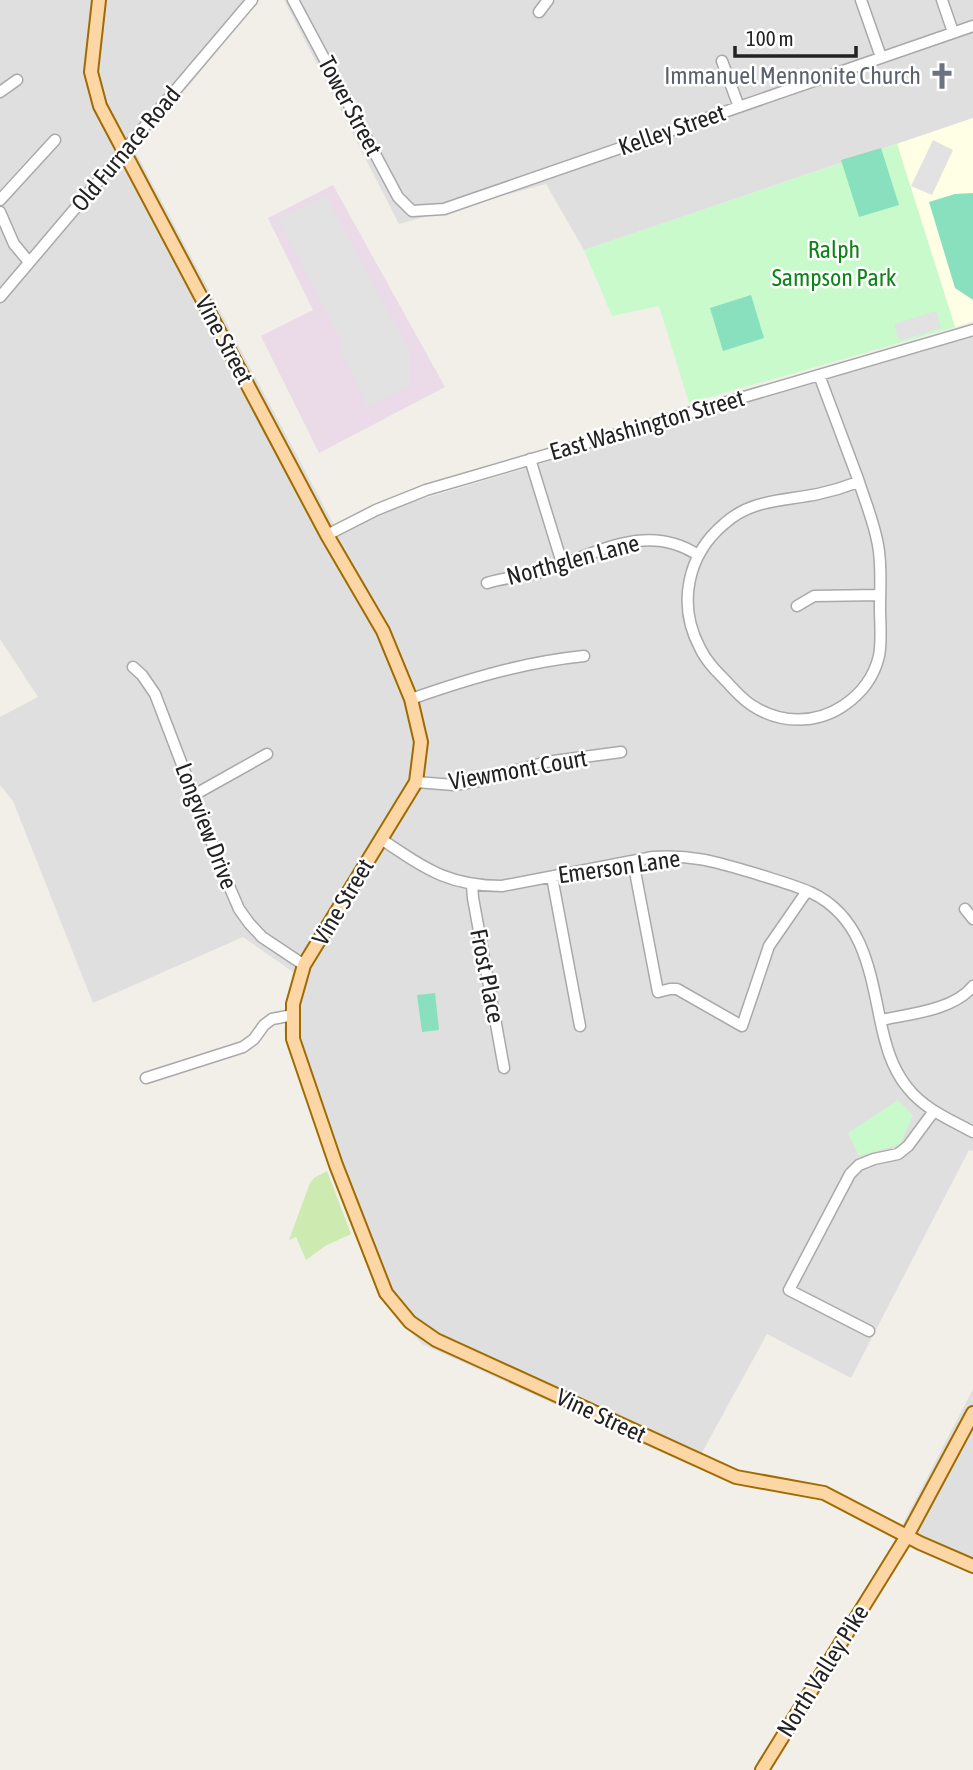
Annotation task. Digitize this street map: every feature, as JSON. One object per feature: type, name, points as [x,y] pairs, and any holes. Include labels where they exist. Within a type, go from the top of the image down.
[{"type":"main road","name":"Vine Street","points":[[99,0],[91,72],[100,106],[327,535],[383,631],[411,699],[421,742],[416,782],[304,965],[293,1004],[293,1039],[386,1293],[410,1322],[436,1340],[736,1477],[824,1493],[973,1566]]},
{"type":"main road","name":"North Valley Pike","points":[[762,1770],[907,1536],[970,1427],[973,1413]]},
{"type":"street","name":"Old Furnace Road","points":[[0,297],[252,0]]},
{"type":"street","name":"Tower Street","points":[[293,0],[398,197],[409,209]]},
{"type":"street","points":[[539,12],[548,0]]},
{"type":"street","points":[[861,0],[881,57]]},
{"type":"street","points":[[942,0],[953,32]]},
{"type":"street","name":"Kelley Street","points":[[409,209],[443,209],[973,26]]},
{"type":"street","points":[[722,61],[739,107]]},
{"type":"street","points":[[0,92],[17,80]]},
{"type":"street","points":[[0,200],[55,140]]},
{"type":"street","points":[[0,212],[14,244],[29,262]]},
{"type":"street","name":"East Washington Street","points":[[327,535],[409,496],[973,330]]},
{"type":"street","points":[[820,375],[858,482],[878,541],[880,647],[874,670],[866,685],[843,706],[824,716],[803,720],[765,712],[747,702],[715,670],[698,646],[691,626],[688,604],[691,575],[698,555],[721,526],[750,507],[768,501],[820,494],[858,482]]},
{"type":"street","points":[[530,459],[562,563]]},
{"type":"street","name":"Northglen Lane","points":[[487,583],[543,571],[617,544],[636,541],[669,543],[698,555]]},
{"type":"street","points":[[797,606],[814,596],[880,595]]},
{"type":"street","points":[[411,699],[499,671],[584,656]]},
{"type":"street","name":"Longview Drive","points":[[133,667],[155,694],[231,892],[242,914],[266,941],[304,965]]},
{"type":"street","name":"Viewmont Court","points":[[416,782],[454,785],[479,781],[546,762],[621,752]]},
{"type":"street","points":[[194,795],[267,754]]},
{"type":"street","name":"Emerson Lane","points":[[381,839],[441,877],[472,885],[502,886],[673,856],[691,857],[760,875],[807,891],[830,904],[843,916],[862,946],[887,1048],[902,1079],[917,1098],[934,1111],[973,1132]]},
{"type":"street","points":[[633,861],[658,992],[677,989],[742,1026],[769,946],[807,891]]},
{"type":"street","points":[[552,877],[580,1026]]},
{"type":"street","name":"Frost Place","points":[[472,885],[472,898],[504,1068]]},
{"type":"street","points":[[965,909],[973,919]]},
{"type":"street","points":[[881,1020],[944,1006],[962,997],[973,986]]},
{"type":"street","points":[[146,1078],[243,1047],[272,1019],[293,1015]]},
{"type":"street","points":[[869,1331],[789,1290],[850,1174],[867,1162],[898,1154],[908,1146],[934,1111]]},
{"type":"shaded area","points":[[0,0],[259,0],[135,151],[334,525],[973,336],[973,1151],[969,1150],[851,1378],[767,1334],[694,1467],[422,1344],[384,1302],[284,1031],[293,972],[243,937],[93,1003],[13,801],[0,785],[0,717],[38,697],[0,639]]},
{"type":"shaded area","points":[[284,0],[973,0],[973,118],[584,250],[546,184],[399,224]]},
{"type":"shaded area","points":[[973,118],[973,321],[955,327],[897,144]]},
{"type":"shaded area","points":[[933,140],[953,150],[932,195],[911,186]]},
{"type":"shaded area","points":[[333,185],[445,387],[319,453],[261,336],[313,310],[268,218]]},
{"type":"shaded area","points":[[325,195],[410,352],[410,385],[368,407],[340,350],[341,339],[278,220]]},
{"type":"shaded area","points":[[936,311],[941,328],[899,341],[894,324]]},
{"type":"shaded area","points":[[973,1389],[973,1570],[894,1541]]},
{"type":"green space","name":"Ralph Sampson Park","points":[[897,144],[955,327],[689,403],[659,306],[612,316],[584,250]]},
{"type":"green space","points":[[881,148],[899,205],[859,217],[841,160]]},
{"type":"green space","points":[[973,193],[973,300],[955,288],[929,202],[955,194]]},
{"type":"green space","points":[[751,295],[764,338],[723,351],[710,308]]},
{"type":"green space","points":[[435,993],[439,1030],[422,1032],[417,995]]},
{"type":"green space","points":[[898,1100],[913,1115],[900,1144],[859,1156],[848,1133]]},
{"type":"green space","points":[[327,1171],[351,1234],[325,1246],[306,1260],[296,1237],[289,1240],[310,1183]]},
{"type":"place","name":"Immanuel Mennonite Church","points":[[942,76]]}]
